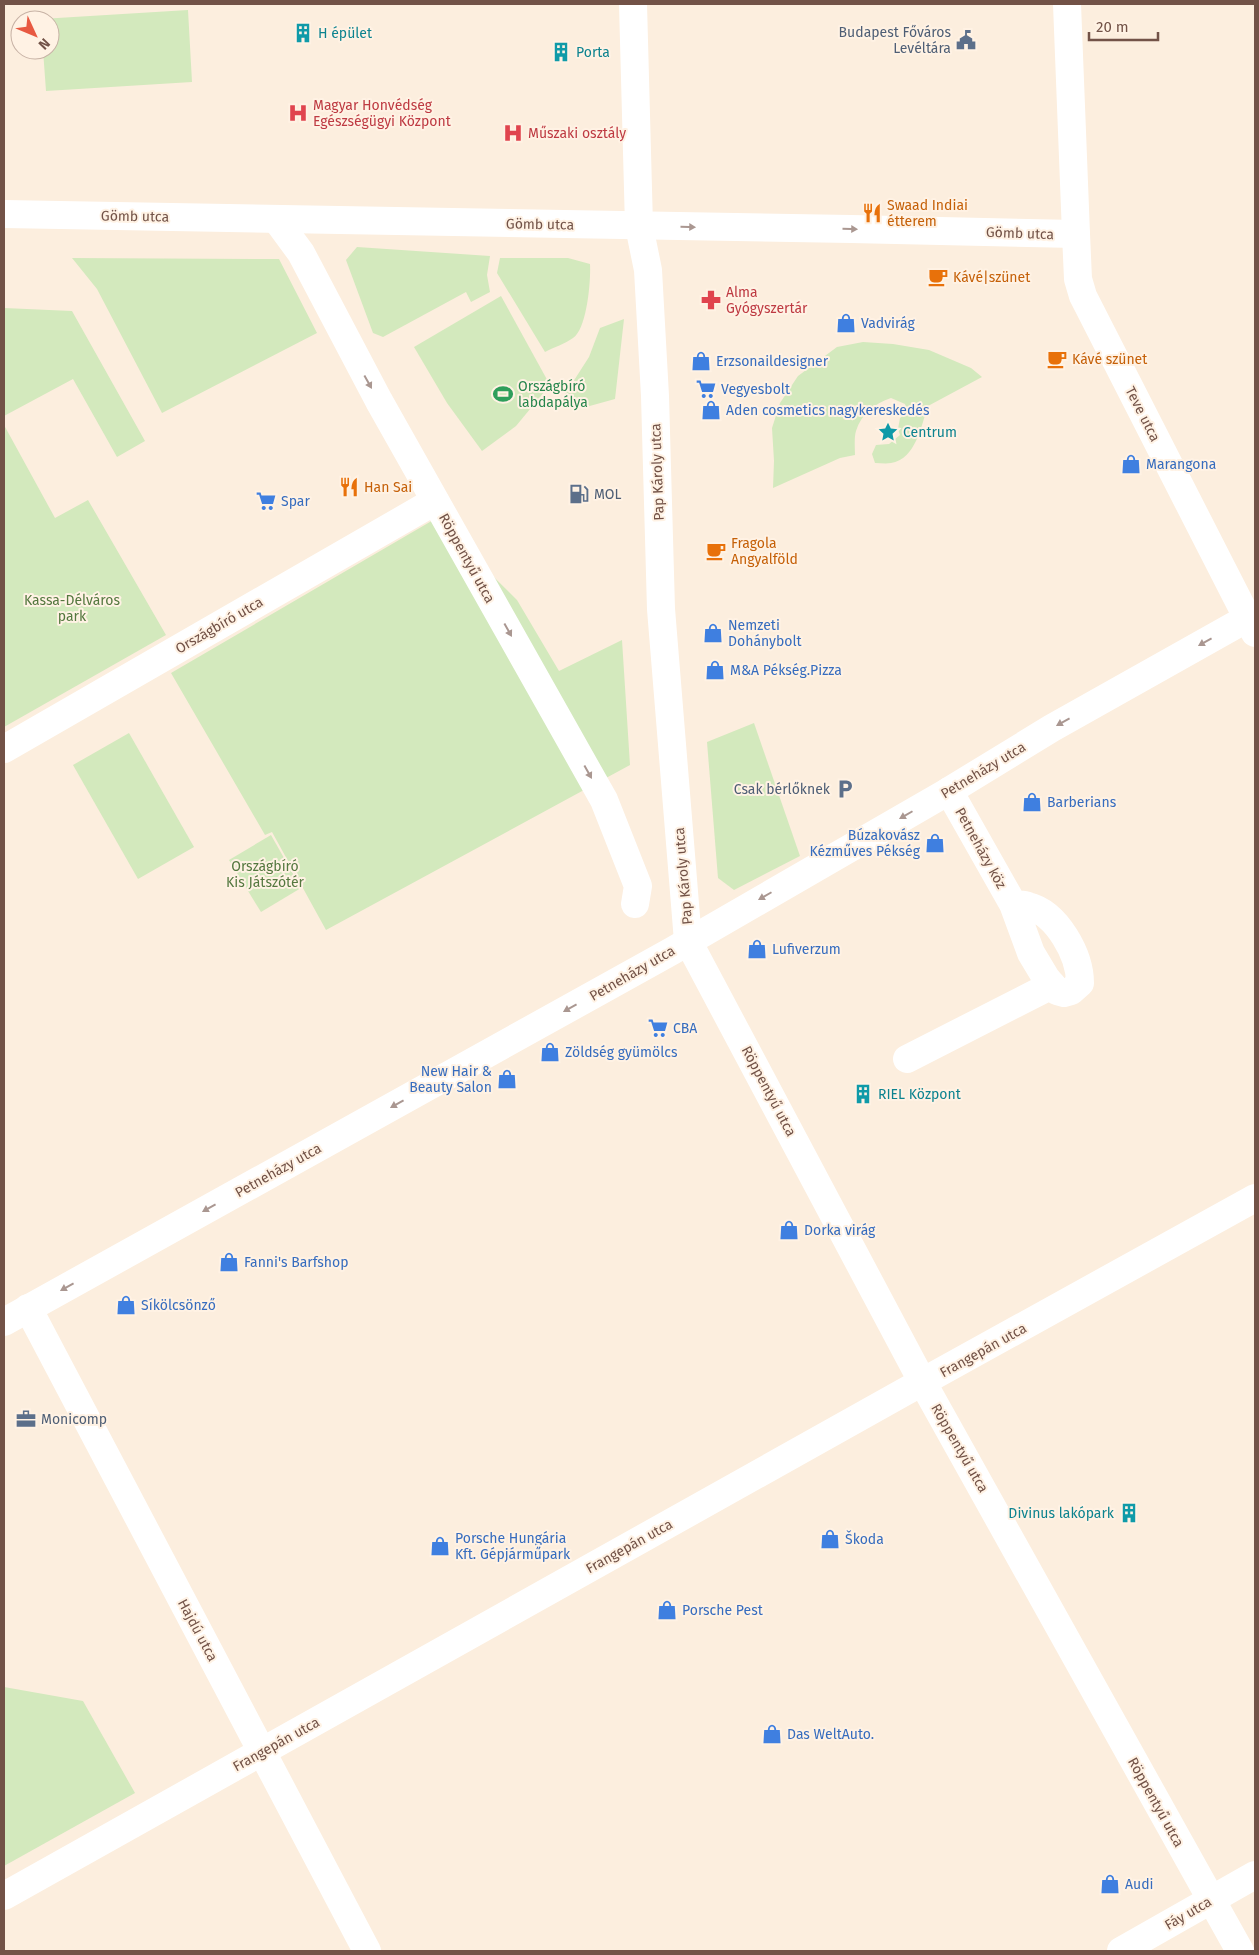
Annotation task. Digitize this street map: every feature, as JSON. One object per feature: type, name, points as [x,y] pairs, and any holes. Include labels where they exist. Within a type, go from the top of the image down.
[{"type":"street","name":"Pap Károly utca","points":[[633,4],[639,226],[648,270],[655,396],[662,609],[688,941]]},
{"type":"street","name":"Teve utca","points":[[1067,4],[1078,279],[1083,296],[1253,622]]},
{"type":"street","name":"Gömb utca","points":[[4,214],[1076,234]]},
{"type":"street","name":"Röppentyű utca","points":[[276,219],[301,254],[345,339],[604,800],[638,886],[635,904]]},
{"type":"street","name":"Országbíró utca","points":[[4,749],[435,501]]},
{"type":"street","name":"Petneházy utca","points":[[4,1322],[688,941],[949,791],[1052,728],[1253,622]]},
{"type":"street","name":"Petneházy köz","points":[[949,791],[1013,904],[1031,953],[1057,991],[1064,993],[1071,991],[1080,983],[1075,954],[1063,934],[1047,916],[1030,906],[1013,904]]},
{"type":"street","name":"Röppentyű utca","points":[[688,941],[923,1383],[1240,1951]]},
{"type":"street","points":[[907,1059],[1052,985]]},
{"type":"street","name":"Frangepán utca","points":[[4,1896],[1255,1198]]},
{"type":"street","name":"Hajdú utca","points":[[28,1308],[367,1951]]},
{"type":"street","name":"Fáy utca","points":[[1121,1951],[1255,1875]]},
{"type":"green space","points":[[188,10],[192,82],[46,91],[44,60],[60,60],[60,18]]},
{"type":"green space","points":[[357,247],[490,256],[487,275],[490,292],[471,302],[466,292],[383,337],[373,333],[346,260]]},
{"type":"green space","points":[[72,258],[279,259],[317,333],[162,413],[97,289]]},
{"type":"green space","points":[[500,258],[568,258],[590,264],[589,292],[585,315],[578,333],[573,338],[545,352],[497,273]]},
{"type":"green space","points":[[501,296],[550,385],[516,426],[482,451],[447,403],[414,347]]},
{"type":"green space","points":[[4,308],[72,311],[145,441],[117,457],[73,379],[4,416]]},
{"type":"green space","points":[[624,319],[615,399],[586,407],[564,396],[589,357],[600,328]]},
{"type":"green space","points":[[863,342],[893,344],[929,350],[971,368],[982,377],[928,406],[916,441],[906,455],[899,460],[889,463],[875,463],[872,454],[876,445],[889,444],[900,435],[898,429],[900,418],[907,412],[905,404],[891,398],[874,406],[861,419],[855,433],[855,455],[840,458],[773,488],[772,428],[780,403],[798,376],[837,347]]},
{"type":"green space","name":"Kassa-Délváros park","points":[[4,425],[55,518],[88,500],[166,635],[4,727]]},
{"type":"green space","points":[[435,519],[517,600],[559,671],[622,640],[630,765],[326,930],[272,832],[265,835],[171,673]]},
{"type":"green space","points":[[754,723],[800,856],[734,890],[718,878],[707,742]]},
{"type":"green space","points":[[129,733],[194,847],[138,879],[73,765]]},
{"type":"green space","name":"Országbíró Kis Játszótér","points":[[271,835],[301,888],[261,912],[229,860]]},
{"type":"green space","points":[[4,1687],[83,1701],[135,1793],[4,1866]]},
{"type":"place","name":"H épület","points":[[303,33]]},
{"type":"place","name":"Budapest Főváros Levéltára","points":[[966,40]]},
{"type":"place","name":"Porta","points":[[561,52]]},
{"type":"place","name":"Magyar Honvédség Egészségügyi Központ","points":[[298,113]]},
{"type":"place","name":"Műszaki osztály","points":[[513,133]]},
{"type":"place","name":"Swaad Indiai étterem","points":[[872,213]]},
{"type":"place","name":"Kávé|szünet","points":[[938,277]]},
{"type":"place","name":"Alma Gyógyszertár","points":[[711,300]]},
{"type":"place","name":"Vadvirág","points":[[846,323]]},
{"type":"place","name":"Kávé szünet","points":[[1057,359]]},
{"type":"place","name":"Erzsonaildesigner","points":[[701,361]]},
{"type":"place","name":"Vegyesbolt","points":[[706,389]]},
{"type":"place","name":"Országbíró labdapálya","points":[[503,394]]},
{"type":"place","name":"Aden cosmetics nagykereskedés","points":[[711,410]]},
{"type":"place","name":"Centrum","points":[[888,432]]},
{"type":"place","name":"Marangona","points":[[1131,464]]},
{"type":"place","name":"Han Sai","points":[[349,487]]},
{"type":"place","name":"MOL","points":[[579,494]]},
{"type":"place","name":"Spar","points":[[266,501]]},
{"type":"place","name":"Fragola Angyalföld","points":[[716,551]]},
{"type":"place","name":"Nemzeti Dohánybolt","points":[[713,633]]},
{"type":"place","name":"M&A Pékség.Pizza","points":[[715,670]]},
{"type":"place","name":"Csak bérlőknek","points":[[845,789]]},
{"type":"place","name":"Barberians","points":[[1032,802]]},
{"type":"place","name":"Búzakovász Kézműves Pékség","points":[[935,843]]},
{"type":"place","name":"Lufiverzum","points":[[757,949]]},
{"type":"place","name":"CBA","points":[[658,1028]]},
{"type":"place","name":"Zöldség gyümölcs","points":[[550,1052]]},
{"type":"place","name":"New Hair & Beauty Salon","points":[[507,1079]]},
{"type":"place","name":"RIEL Központ","points":[[863,1094]]},
{"type":"place","name":"Dorka virág","points":[[789,1230]]},
{"type":"place","name":"Fanni's Barfshop","points":[[229,1262]]},
{"type":"place","name":"Síkölcsönző","points":[[126,1305]]},
{"type":"place","name":"Monicomp","points":[[26,1419]]},
{"type":"place","name":"Divinus lakópark","points":[[1129,1513]]},
{"type":"place","name":"Škoda","points":[[830,1539]]},
{"type":"place","name":"Porsche Hungária Kft. Gépjárműpark","points":[[440,1546]]},
{"type":"place","name":"Porsche Pest","points":[[667,1610]]},
{"type":"place","name":"Das WeltAuto.","points":[[772,1734]]},
{"type":"place","name":"Audi","points":[[1110,1884]]}]
